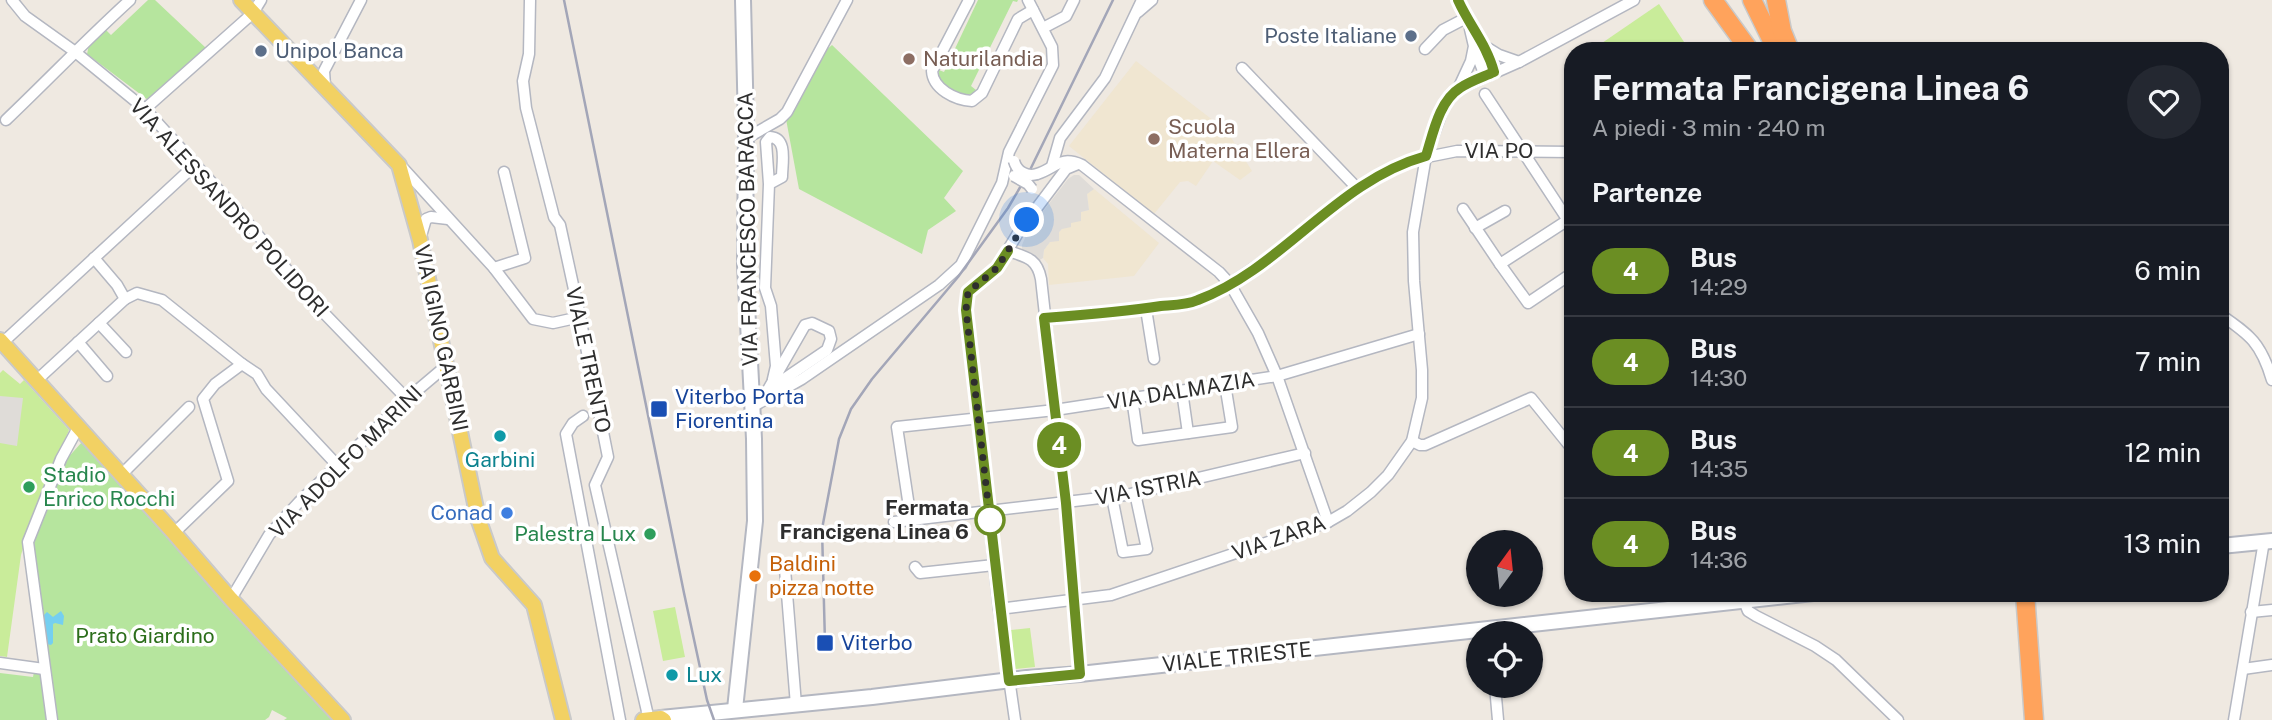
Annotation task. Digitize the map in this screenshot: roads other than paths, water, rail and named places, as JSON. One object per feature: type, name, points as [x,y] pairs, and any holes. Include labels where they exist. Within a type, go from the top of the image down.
[{"type":"highway","points":[[1713,0],[1743,42]]},
{"type":"highway","points":[[1740,0],[1761,42]]},
{"type":"highway","points":[[1752,0],[1773,42]]},
{"type":"highway","points":[[1776,0],[1786,42]]},
{"type":"highway","points":[[2026,602],[2034,720]]},
{"type":"highway","points":[[2037,602],[2044,720]]},
{"type":"main road","name":"VIA IGINO GARBINI","points":[[241,0],[257,6],[308,68],[399,165],[420,240],[478,518],[492,558],[534,605],[563,720]]},
{"type":"main road","name":"VIA FRANCESCO BARACCA","points":[[735,715],[754,543],[756,406],[745,265],[743,0]]},
{"type":"main road","points":[[1,342],[343,720]]},
{"type":"main road","points":[[2229,545],[2268,541]]},
{"type":"main road","name":"VIALE TRIESTE","points":[[1543,625],[1736,602]]},
{"type":"main road","name":"VIALE TRIESTE","points":[[656,719],[767,713],[796,705],[1466,634]]},
{"type":"main road","points":[[643,720],[656,719]]},
{"type":"street","name":"VIA ALESSANDRO POLIDORI","points":[[12,0],[25,16],[74,51],[145,109],[235,208],[321,310],[407,399]]},
{"type":"street","points":[[6,120],[66,64],[74,51],[130,0]]},
{"type":"street","points":[[325,86],[324,71],[361,0]]},
{"type":"street","name":"VIALE TRENTO","points":[[530,0],[528,54],[523,81],[526,108],[554,217],[560,225],[608,457],[595,485],[656,719]]},
{"type":"street","points":[[745,139],[780,119],[787,112],[847,0]]},
{"type":"street","points":[[969,0],[932,71],[932,78],[941,89],[966,101],[972,101],[982,93],[1018,19],[1033,10]]},
{"type":"street","points":[[1028,0],[1052,47],[1053,65],[1016,139],[1009,170],[1019,175],[1032,189],[1036,208]]},
{"type":"street","points":[[1042,28],[1066,16],[1074,0]]},
{"type":"street","points":[[1052,166],[1060,138],[1105,78],[1142,0]]},
{"type":"street","points":[[1135,14],[1152,0]]},
{"type":"street","points":[[1458,0],[1485,46],[1499,55],[1519,62]]},
{"type":"street","points":[[1458,89],[1519,62],[1634,0]]},
{"type":"street","points":[[145,109],[257,6]]},
{"type":"street","points":[[1468,21],[1474,46],[1490,74]]},
{"type":"street","points":[[1425,49],[1443,30],[1468,21]]},
{"type":"street","name":"VIA ZARA","points":[[999,609],[1111,595],[1328,522],[1347,511],[1388,475],[1412,441],[1422,398],[1413,249],[1426,156],[1441,112],[1458,89],[1471,61],[1474,46]]},
{"type":"street","points":[[1485,46],[1490,74]]},
{"type":"street","points":[[308,68],[329,62]]},
{"type":"street","points":[[1242,68],[1357,188]]},
{"type":"street","points":[[1485,94],[1564,214]]},
{"type":"street","name":"VIA PO","points":[[1044,318],[1146,309],[1196,301],[1230,284],[1270,257],[1357,188],[1412,160],[1457,151],[1564,152]]},
{"type":"street","points":[[1002,183],[1019,175],[1044,172],[1066,161],[1078,163],[1219,272],[1230,284],[1258,333],[1277,376],[1328,522]]},
{"type":"street","points":[[756,406],[802,379],[954,272],[969,251],[1011,163]]},
{"type":"street","points":[[1015,720],[999,609],[966,299],[972,287],[997,268],[1036,208],[1066,169],[1078,163]]},
{"type":"street","points":[[1,342],[195,165]]},
{"type":"street","points":[[399,165],[494,268],[533,320],[553,323],[580,317]]},
{"type":"street","points":[[494,268],[525,258],[504,172]]},
{"type":"street","points":[[769,184],[765,288],[771,306],[776,366],[773,379]]},
{"type":"street","points":[[1462,209],[1528,303],[1564,279]]},
{"type":"street","points":[[1475,228],[1505,211]]},
{"type":"street","points":[[420,240],[426,219],[449,219]]},
{"type":"street","points":[[1500,264],[1564,228]]},
{"type":"street","points":[[1008,251],[1029,259],[1039,268],[1066,503],[1080,674]]},
{"type":"street","points":[[94,258],[125,299]]},
{"type":"street","points":[[37,380],[125,299],[137,293],[162,300],[257,374],[266,388],[338,466]]},
{"type":"street","points":[[1146,309],[1154,359]]},
{"type":"street","points":[[2229,320],[2242,328],[2255,342],[2272,380]]},
{"type":"street","points":[[99,323],[126,352]]},
{"type":"street","points":[[756,406],[805,325],[812,323],[829,331],[831,339],[827,350],[768,390]]},
{"type":"street","name":"VIA DALMAZIA","points":[[911,520],[897,427],[1055,410],[1277,376],[1419,334]]},
{"type":"street","points":[[78,342],[107,376]]},
{"type":"street","points":[[174,533],[228,481],[203,399],[215,384],[242,364]]},
{"type":"street","name":"VIA ADOLFO MARINI","points":[[231,599],[269,535],[299,502],[407,399],[446,366]]},
{"type":"street","points":[[1132,398],[1138,440],[1232,427],[1225,384]]},
{"type":"street","points":[[1182,391],[1188,433]]},
{"type":"street","points":[[1412,441],[1425,444],[1531,398],[1564,439]]},
{"type":"street","points":[[122,474],[190,407]]},
{"type":"street","name":"VIALE TRENTO","points":[[583,416],[573,422],[566,434],[620,720]]},
{"type":"street","points":[[52,720],[28,542],[61,459],[79,426]]},
{"type":"street","name":"VIA ISTRIA","points":[[894,522],[1112,497],[1305,453]]},
{"type":"street","points":[[1112,497],[1123,552],[1147,549],[1135,493]]},
{"type":"street","points":[[2234,720],[2251,612],[2268,541]]},
{"type":"street","points":[[915,567],[920,573],[994,565]]},
{"type":"street","points":[[785,569],[796,705]]},
{"type":"street","points":[[1744,602],[1748,611],[1836,660],[1898,720]]},
{"type":"street","points":[[2251,612],[2272,610]]},
{"type":"street","points":[[0,663],[44,669]]},
{"type":"street","points":[[2243,668],[2272,665]]},
{"type":"street","points":[[1496,698],[1498,720]]},
{"type":"water","points":[[61,611],[64,616],[63,625],[53,624],[51,645],[47,644],[43,616],[47,612],[53,617]]},
{"type":"railway","points":[[564,0],[684,593],[707,700],[714,720]]},
{"type":"railway","points":[[825,643],[822,529],[839,439],[851,409],[872,379],[958,277],[1008,208],[1029,172],[1113,0]]},
{"type":"place","name":"Poste Italiane","points":[[1411,36]]},
{"type":"place","name":"Unipol Banca","points":[[261,51]]},
{"type":"place","name":"Naturilandia","points":[[909,59]]},
{"type":"place","name":"Scuola Materna Ellera","points":[[1154,139]]},
{"type":"place","name":"Viterbo Porta Fiorentina","points":[[659,409]]},
{"type":"place","name":"Garbini","points":[[500,436]]},
{"type":"place","name":"Stadio Enrico Rocchi","points":[[29,487]]},
{"type":"place","name":"Conad","points":[[507,513]]},
{"type":"place","name":"Fermata Francigena Linea 6","points":[[990,520]]},
{"type":"place","name":"Palestra Lux","points":[[650,534]]},
{"type":"place","name":"Baldini pizza notte","points":[[755,576]]},
{"type":"place","name":"Viterbo","points":[[825,643]]},
{"type":"place","name":"Lux","points":[[672,675]]},
{"type":"park label","name":"Prato Giardino","points":[[145,636]]}]
